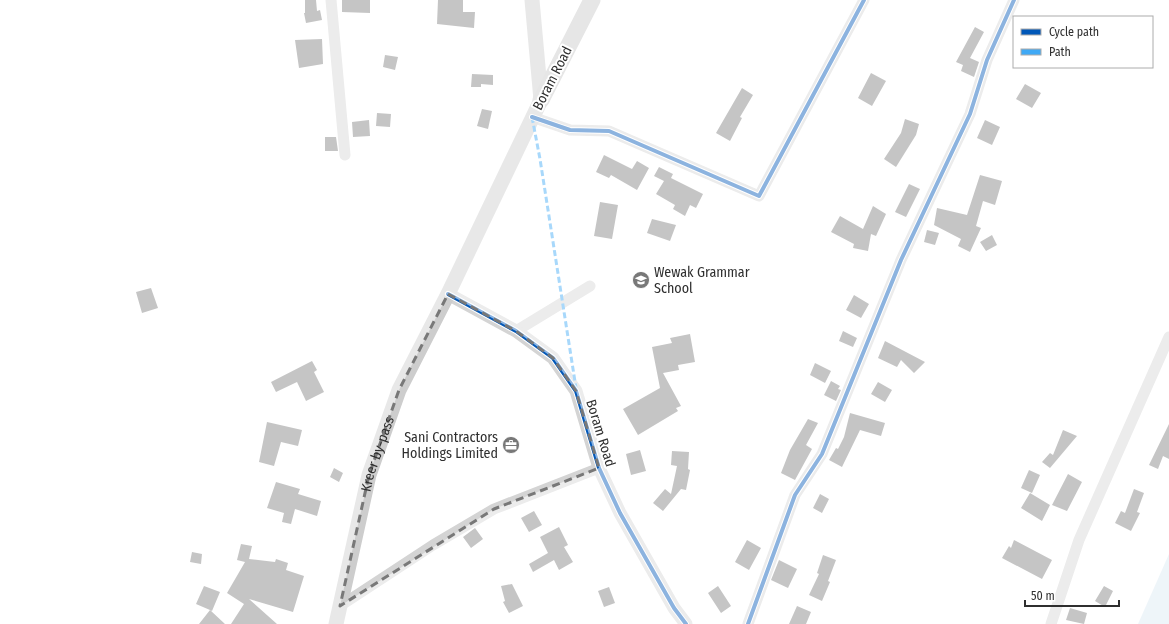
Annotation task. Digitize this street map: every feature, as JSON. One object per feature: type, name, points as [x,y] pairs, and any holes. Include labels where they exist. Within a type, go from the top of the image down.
[{"type":"main road","points":[[532,0],[541,100]]},
{"type":"main road","name":"Boram Road","points":[[448,294],[532,117],[592,0]]},
{"type":"main road","name":"Kreer by-pass","points":[[336,624],[370,475],[399,390],[448,294]]},
{"type":"street","points":[[331,0],[345,155]]},
{"type":"street","points":[[532,117],[570,130],[609,131],[759,196],[864,0]]},
{"type":"street","points":[[748,624],[795,495],[822,454],[901,260],[970,114],[987,60],[1014,0]]},
{"type":"street","points":[[516,331],[590,286]]},
{"type":"street","name":"Boram Road","points":[[448,294],[516,331],[553,358],[576,391],[599,468],[624,520],[674,608],[686,624]]},
{"type":"street","points":[[1051,624],[1079,540],[1169,338]]},
{"type":"street","points":[[340,606],[433,545],[494,509],[599,468]]},
{"type":"highlighted area","points":[[448,294],[516,331],[553,358],[576,391],[599,468],[494,509],[340,606],[369,475],[399,390]]},
{"type":"shaded area","points":[[1169,554],[1169,624],[1138,624]]},
{"type":"building","points":[[305,0],[316,0],[317,11],[320,10],[322,20],[306,23],[304,13]]},
{"type":"building","points":[[342,0],[370,0],[370,13],[342,12]]},
{"type":"building","points":[[438,0],[463,0],[463,12],[475,12],[474,28],[437,24]]},
{"type":"building","points":[[975,27],[984,32],[970,58],[979,62],[974,77],[961,71],[963,65],[956,62]]},
{"type":"building","points":[[322,39],[323,64],[299,68],[295,40]]},
{"type":"building","points":[[385,55],[398,57],[395,70],[383,67]]},
{"type":"building","points":[[871,73],[886,81],[872,106],[858,98]]},
{"type":"building","points":[[472,74],[493,75],[493,85],[481,84],[481,87],[471,87]]},
{"type":"building","points":[[1025,84],[1041,93],[1032,108],[1016,99]]},
{"type":"building","points":[[742,88],[753,95],[740,117],[742,118],[730,141],[716,133]]},
{"type":"building","points":[[482,109],[492,111],[488,129],[477,126]]},
{"type":"building","points":[[377,113],[391,114],[390,127],[376,126]]},
{"type":"building","points":[[905,119],[919,124],[916,135],[896,167],[884,159],[901,133]]},
{"type":"building","points":[[369,120],[370,136],[353,137],[352,122]]},
{"type":"building","points":[[985,120],[1000,127],[992,145],[977,138]]},
{"type":"building","points":[[325,137],[336,137],[338,151],[325,151]]},
{"type":"building","points":[[604,155],[632,169],[637,161],[649,168],[637,190],[611,175],[609,178],[596,172]]},
{"type":"building","points":[[659,167],[673,174],[671,178],[703,194],[696,208],[690,205],[685,216],[673,209],[675,205],[656,194],[664,181],[654,176]]},
{"type":"building","points":[[980,175],[1002,181],[995,205],[983,201],[976,226],[981,228],[970,252],[958,246],[961,239],[934,225],[937,208],[967,215]]},
{"type":"building","points":[[909,184],[920,189],[906,217],[895,212]]},
{"type":"building","points":[[600,202],[618,205],[612,239],[594,236]]},
{"type":"building","points":[[873,206],[886,214],[876,236],[871,234],[868,251],[853,248],[854,244],[831,232],[840,216],[863,229]]},
{"type":"building","points":[[652,219],[676,225],[670,241],[647,233]]},
{"type":"building","points":[[927,230],[939,233],[935,245],[924,242]]},
{"type":"building","points":[[992,235],[997,245],[986,251],[980,242]]},
{"type":"building","points":[[151,288],[158,308],[142,313],[136,292]]},
{"type":"building","points":[[854,295],[869,304],[861,318],[846,310]]},
{"type":"building","points":[[843,331],[857,338],[853,347],[839,341]]},
{"type":"building","points":[[690,334],[695,362],[678,365],[679,370],[663,373],[681,406],[676,408],[678,411],[638,435],[623,409],[660,388],[652,347],[672,343],[670,338]]},
{"type":"building","points":[[885,341],[925,362],[914,373],[901,360],[897,367],[878,358]]},
{"type":"building","points":[[312,361],[317,370],[314,372],[324,392],[306,401],[297,382],[276,392],[271,382]]},
{"type":"building","points":[[815,363],[831,371],[825,383],[810,375]]},
{"type":"building","points":[[831,381],[840,386],[838,389],[841,390],[836,401],[824,395]]},
{"type":"building","points":[[878,382],[892,390],[885,402],[871,394]]},
{"type":"building","points":[[850,413],[885,423],[881,436],[860,430],[842,467],[829,460],[836,448],[838,449],[844,437]]},
{"type":"building","points":[[808,419],[818,423],[806,445],[812,449],[795,480],[781,473],[790,450]]},
{"type":"building","points":[[267,422],[302,430],[298,446],[281,442],[274,466],[259,462]]},
{"type":"building","points":[[1169,424],[1169,459],[1163,456],[1158,469],[1149,465]]},
{"type":"building","points":[[1063,430],[1077,436],[1050,468],[1042,462],[1050,453],[1053,455]]},
{"type":"building","points":[[640,450],[646,471],[631,475],[626,454]]},
{"type":"building","points":[[672,451],[689,452],[688,469],[690,470],[686,490],[681,489],[663,511],[653,503],[665,489],[671,494],[677,466],[671,465]]},
{"type":"building","points":[[334,468],[343,473],[339,482],[330,477]]},
{"type":"building","points":[[1029,470],[1040,475],[1032,493],[1021,488]]},
{"type":"building","points":[[1068,474],[1082,482],[1067,511],[1052,505]]},
{"type":"building","points":[[276,482],[300,489],[298,494],[321,501],[317,516],[295,509],[291,524],[282,522],[284,513],[267,508]]},
{"type":"building","points":[[1134,489],[1144,493],[1137,512],[1140,513],[1131,531],[1115,523],[1121,511],[1125,513]]},
{"type":"building","points":[[1030,493],[1050,505],[1042,521],[1021,508]]},
{"type":"building","points":[[820,494],[829,499],[822,513],[813,508]]},
{"type":"building","points":[[534,511],[542,525],[529,532],[521,518]]},
{"type":"building","points":[[559,527],[568,545],[564,547],[573,562],[559,570],[554,560],[533,572],[529,564],[548,553],[540,537]]},
{"type":"building","points":[[475,528],[483,539],[471,548],[463,537]]},
{"type":"building","points":[[747,540],[761,548],[749,570],[735,562]]},
{"type":"building","points":[[1014,540],[1052,560],[1042,579],[1002,558],[1009,546],[1011,548]]},
{"type":"building","points":[[241,544],[252,546],[249,559],[275,562],[276,559],[288,563],[286,570],[304,576],[293,612],[249,599],[277,624],[231,624],[244,604],[227,593],[245,562],[237,560]]},
{"type":"building","points":[[192,552],[202,554],[201,564],[190,562]]},
{"type":"building","points":[[823,555],[836,560],[828,581],[830,582],[822,601],[809,595],[819,574],[817,573]]},
{"type":"building","points":[[779,560],[797,569],[788,588],[771,580]]},
{"type":"building","points":[[512,584],[523,606],[509,613],[503,602],[505,601],[501,586]]},
{"type":"building","points":[[204,586],[220,592],[212,611],[196,604]]},
{"type":"building","points":[[718,586],[731,606],[721,613],[708,593]]},
{"type":"building","points":[[1104,586],[1113,591],[1105,607],[1095,601]]},
{"type":"building","points":[[609,587],[615,603],[604,607],[598,591]]},
{"type":"building","points":[[797,606],[811,612],[806,624],[789,624]]},
{"type":"building","points":[[1070,608],[1087,613],[1084,624],[1066,620]]},
{"type":"building","points":[[210,610],[225,624],[199,624]]},
{"type":"marked path","points":[[532,117],[576,388]]},
{"type":"cycle path","points":[[532,117],[570,130],[609,131],[759,196],[864,0]]},
{"type":"cycle path","points":[[748,624],[795,495],[822,454],[901,260],[970,114],[987,60],[1014,0]]},
{"type":"cycle path","points":[[448,294],[516,331],[553,358],[576,391],[599,468],[620,513],[674,608],[686,624]]},
{"type":"place","name":"Wewak Grammar School","points":[[641,280]]},
{"type":"place","name":"Sani Contractors Holdings Limited","points":[[511,445]]}]
